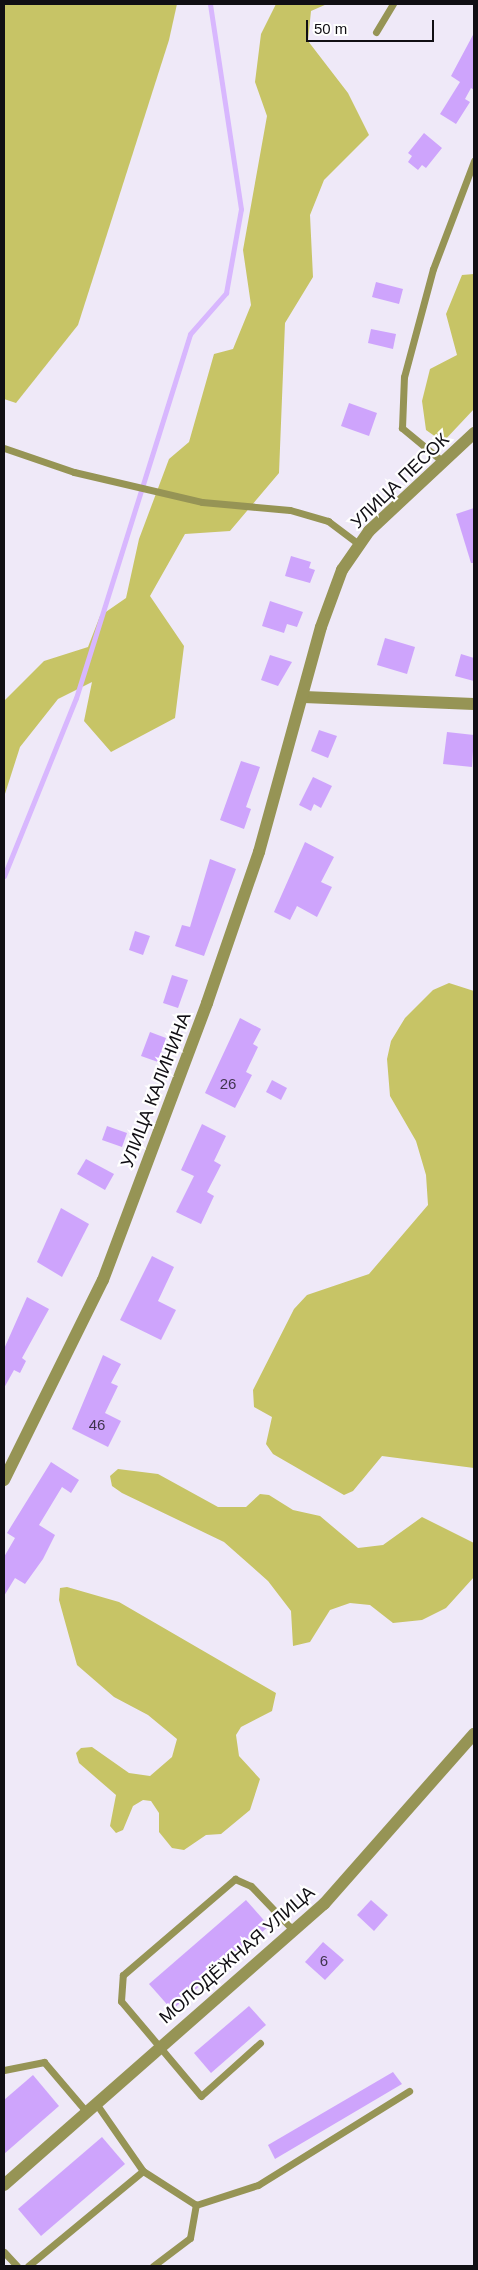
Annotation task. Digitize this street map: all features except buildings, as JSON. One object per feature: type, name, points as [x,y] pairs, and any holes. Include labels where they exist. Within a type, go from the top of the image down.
[{"type":"street","name":"УЛИЦА ПЕСОК","points":[[304,697],[320,626],[342,570],[360,544],[442,461],[474,433]]},
{"type":"street","points":[[304,697],[474,704]]},
{"type":"street","name":"УЛИЦА КАЛИНИНА","points":[[4,1480],[103,1280],[207,1003],[259,852],[304,697]]},
{"type":"street","name":"МОЛОДЁЖНАЯ УЛИЦА","points":[[4,2185],[90,2106],[324,1904],[474,1734]]},
{"type":"lane","points":[[376,32],[393,4]]},
{"type":"lane","points":[[442,461],[402,428],[404,377],[433,269],[474,162]]},
{"type":"lane","points":[[4,448],[74,472],[202,502],[290,510],[328,521],[360,544]]},
{"type":"lane","points":[[260,2043],[201,2096],[157,2048],[121,2002],[123,1975],[227,1883],[235,1879],[251,1886],[293,1930]]},
{"type":"lane","points":[[4,2070],[44,2062],[90,2106],[144,2172],[196,2205]]},
{"type":"lane","points":[[196,2205],[258,2185],[409,2092]]},
{"type":"lane","points":[[28,2266],[144,2172]]},
{"type":"lane","points":[[153,2266],[190,2238],[196,2205]]},
{"type":"lane","points":[[4,2252],[18,2266]]},
{"type":"shaded area","points":[[4,4],[177,4],[169,40],[78,325],[16,403],[4,399]]},
{"type":"shaded area","points":[[276,4],[327,4],[311,11],[308,41],[348,93],[369,135],[324,180],[310,215],[313,277],[285,323],[279,473],[230,531],[185,534],[150,596],[184,646],[175,718],[111,752],[84,721],[92,682],[58,699],[20,747],[4,797],[4,701],[44,661],[88,647],[100,616],[126,598],[139,539],[169,459],[189,442],[214,354],[233,349],[251,305],[243,250],[267,116],[255,82],[261,34]]},
{"type":"shaded area","points":[[474,274],[474,409],[443,442],[426,430],[422,401],[430,369],[457,355],[446,314],[462,275]]},
{"type":"shaded area","points":[[449,983],[474,991],[474,1468],[382,1456],[353,1491],[344,1495],[273,1454],[266,1444],[272,1417],[254,1407],[253,1390],[294,1309],[307,1295],[369,1274],[428,1205],[426,1175],[416,1141],[390,1096],[387,1059],[391,1041],[405,1018],[433,990]]},
{"type":"shaded area","points":[[118,1469],[158,1474],[218,1507],[246,1507],[260,1494],[269,1495],[293,1510],[320,1516],[358,1548],[383,1545],[422,1517],[474,1543],[474,1577],[446,1608],[422,1620],[393,1623],[370,1605],[350,1603],[330,1610],[310,1642],[293,1646],[291,1611],[268,1581],[224,1542],[122,1493],[112,1486],[110,1476]]},
{"type":"shaded area","points":[[67,1587],[119,1602],[276,1693],[272,1711],[241,1727],[236,1735],[239,1756],[260,1779],[250,1810],[221,1834],[206,1835],[184,1850],[172,1848],[159,1832],[159,1813],[151,1801],[143,1800],[133,1806],[123,1830],[116,1833],[110,1826],[116,1795],[79,1763],[76,1753],[81,1748],[92,1747],[129,1773],[150,1776],[172,1757],[177,1739],[148,1715],[114,1697],[77,1665],[59,1600],[60,1588]]},
{"type":"waterway","points":[[4,876],[76,698],[190,334],[226,293],[241,209],[210,4]]}]
